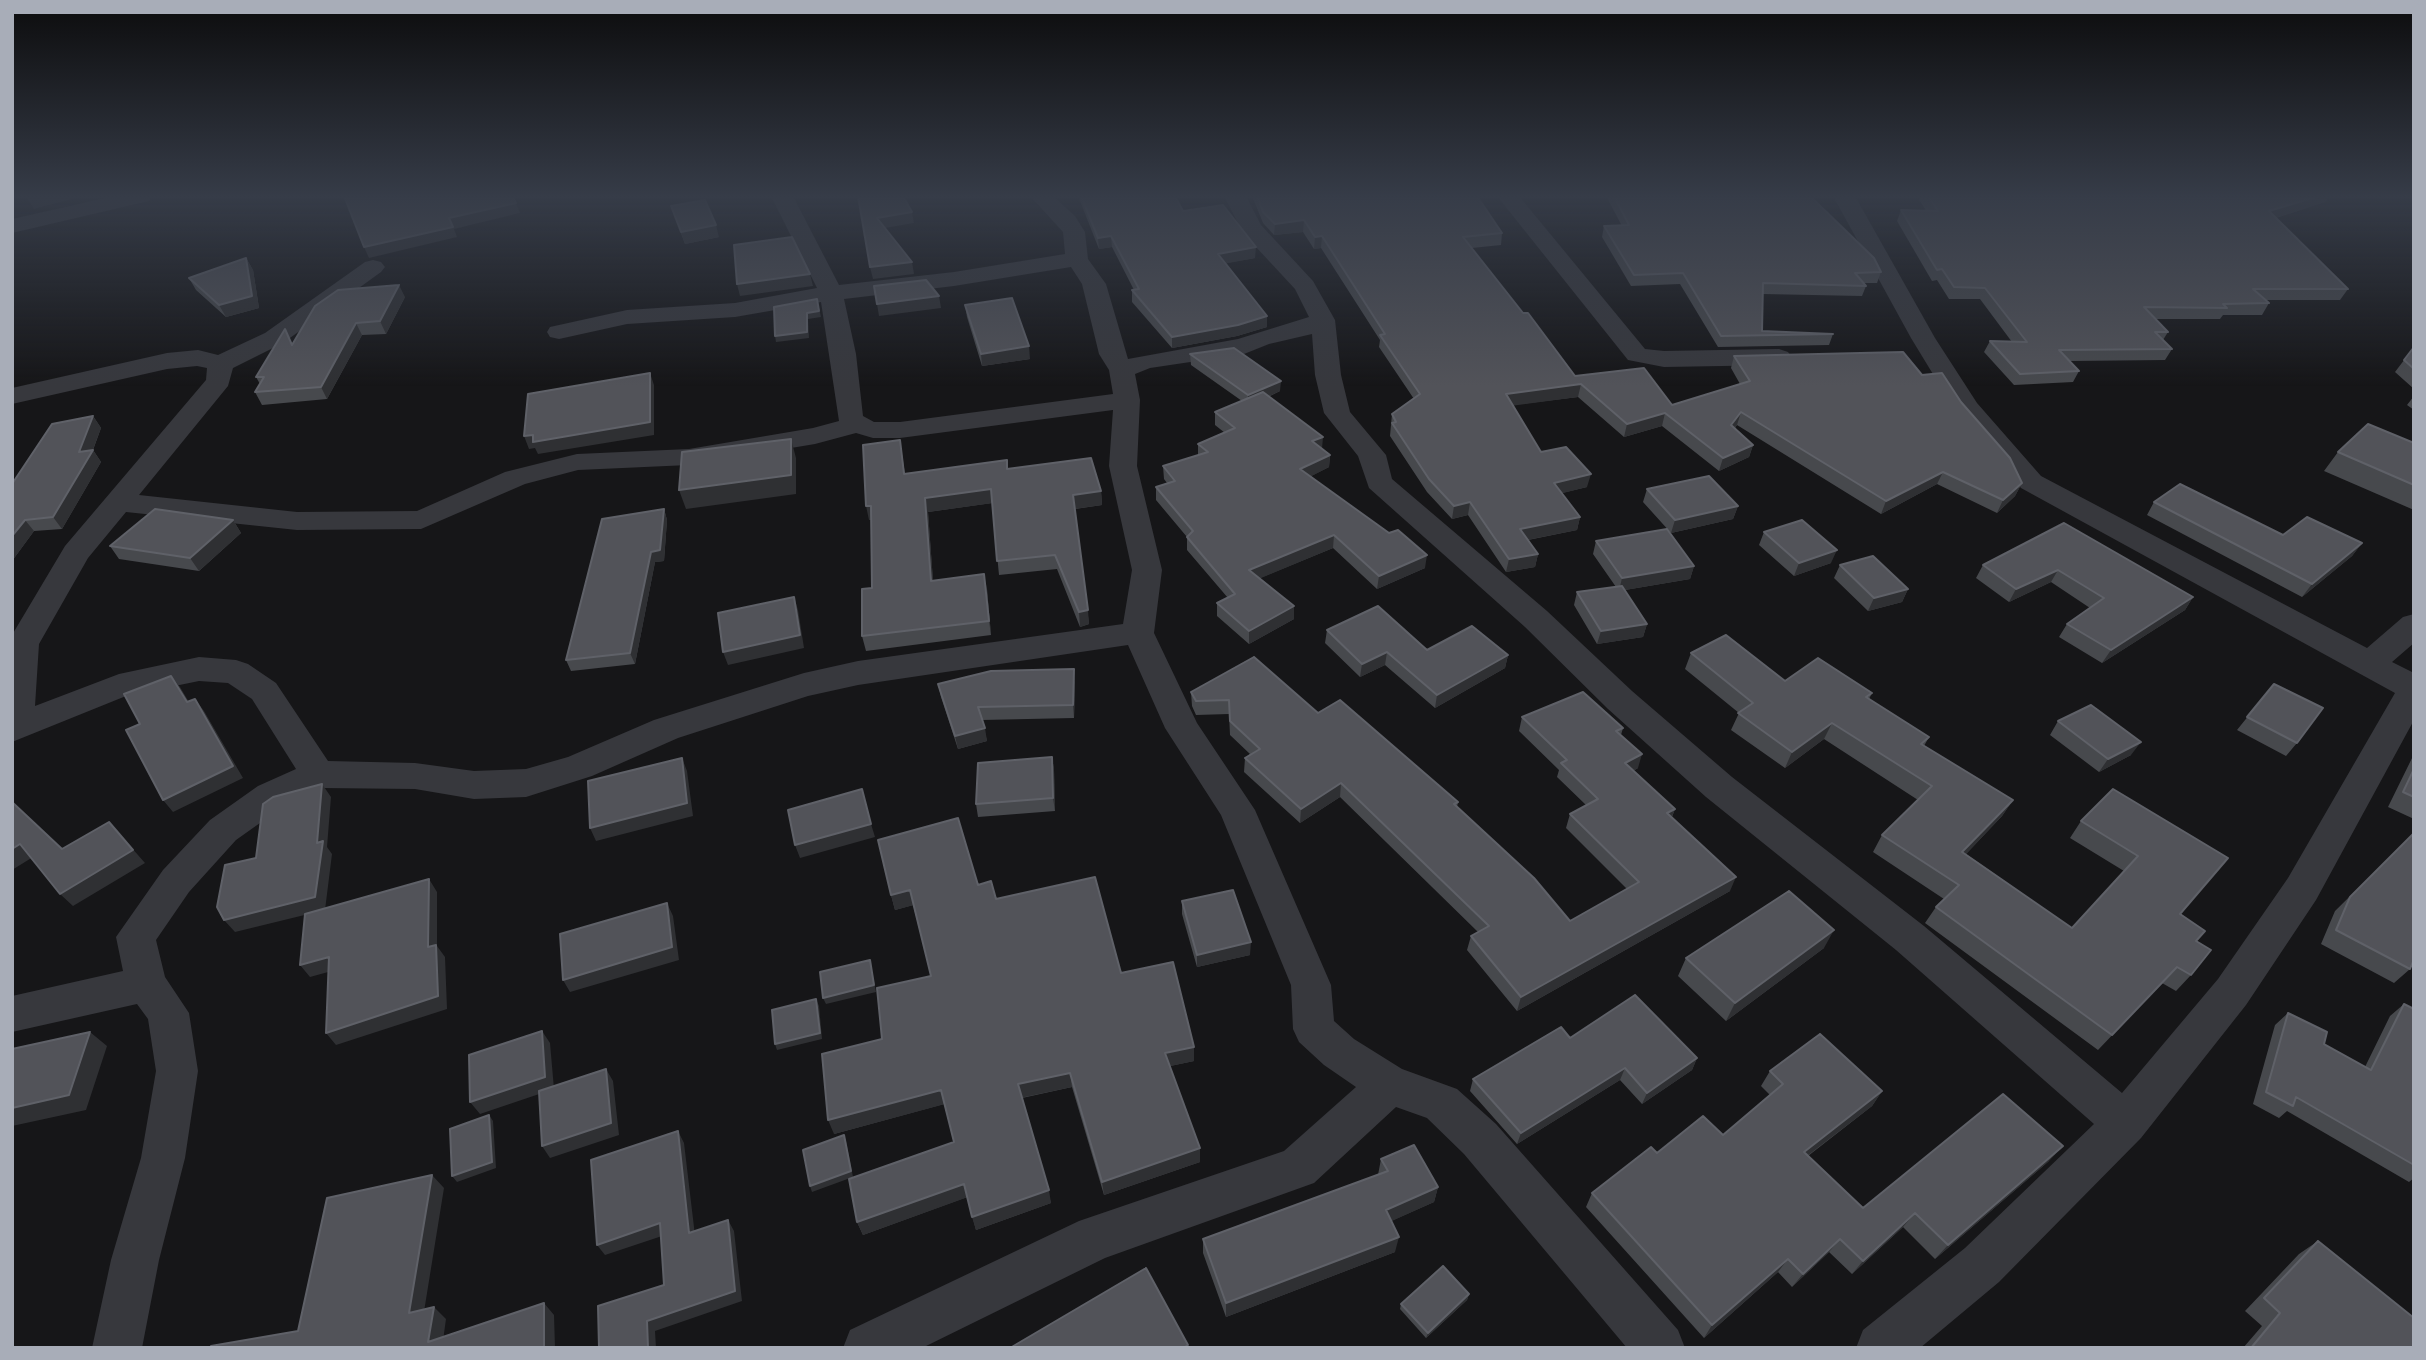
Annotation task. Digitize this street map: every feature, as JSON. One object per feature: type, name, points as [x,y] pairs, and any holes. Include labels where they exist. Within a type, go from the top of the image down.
[{"type":"street","points":[[814,259],[831,293],[843,354],[850,417],[856,425]]},
{"type":"street","points":[[559,332],[627,317],[735,310],[831,293],[954,279],[1074,259]]},
{"type":"street","points":[[1077,259],[1094,284],[1112,354],[1124,385],[1123,466],[1147,570],[1138,633],[1182,728],[1237,810],[1311,985],[1314,1029],[1339,1052],[1389,1085],[1442,1102],[1480,1139],[1660,1348]]},
{"type":"street","points":[[1280,259],[1305,286],[1323,320],[1328,375],[1337,413],[1372,455],[1378,482],[1526,610],[1620,700],[1719,787],[1910,938],[2125,1124]]},
{"type":"street","points":[[1559,259],[1637,355],[1664,359],[1808,356]]},
{"type":"street","points":[[1874,259],[1918,354],[2031,482],[2414,689],[2302,889],[2232,992],[2125,1124],[1982,1265],[1881,1348]]},
{"type":"street","points":[[12,396],[167,361],[198,358],[220,364],[274,338],[373,267]]},
{"type":"street","points":[[120,502],[297,521],[421,520],[515,478],[577,462],[689,457],[815,436],[856,425],[873,430],[900,430],[1048,413],[1124,385],[1144,361],[1244,346],[1323,320]]},
{"type":"street","points":[[220,364],[219,381],[76,553],[23,644],[14,728],[119,686],[199,669],[236,672],[264,691],[318,774]]},
{"type":"street","points":[[2368,665],[2414,625]]},
{"type":"street","points":[[117,1348],[135,1260],[163,1158],[177,1071],[168,1013],[146,984],[136,937],[176,881],[223,830],[271,796],[318,774],[415,776],[474,785],[526,783],[579,767],[666,729],[804,685],[858,673],[1138,633]]},
{"type":"street","points":[[12,1014],[146,984]]},
{"type":"street","points":[[868,1348],[1096,1238],[1298,1168],[1389,1085]]},
{"type":"building","points":[[246,259],[252,296],[219,305],[189,278]]},
{"type":"building","points":[[735,259],[803,259],[810,274],[737,284]]},
{"type":"building","points":[[869,259],[910,259],[912,262],[870,267]]},
{"type":"building","points":[[1123,259],[1222,259],[1267,316],[1238,325],[1172,337],[1132,290],[1139,289]]},
{"type":"building","points":[[1337,259],[1481,259],[1523,313],[1528,313],[1575,376],[1644,368],[1672,405],[1750,381],[1734,356],[1903,352],[1922,375],[1942,373],[1961,402],[2010,458],[2022,483],[2003,500],[1943,472],[1886,501],[1741,412],[1731,425],[1753,445],[1723,458],[1665,413],[1627,424],[1581,384],[1506,394],[1541,452],[1566,447],[1591,474],[1554,483],[1580,517],[1520,529],[1538,554],[1509,559],[1470,502],[1454,506],[1429,479],[1392,423],[1396,422],[1392,414],[1420,394],[1380,335],[1385,334]]},
{"type":"building","points":[[1624,259],[1875,259],[1881,272],[1855,273],[1866,286],[1763,283],[1762,331],[1833,334],[1721,336],[1683,273],[1634,275]]},
{"type":"building","points":[[1931,259],[2318,259],[2348,289],[2253,289],[2269,303],[2223,304],[2227,308],[2144,307],[2168,332],[2155,332],[2172,349],[2059,350],[2079,371],[2020,374],[1990,341],[2027,342],[1985,288],[1954,287],[1942,269],[1937,270]]},
{"type":"building","points":[[926,280],[939,296],[877,304],[874,286]]},
{"type":"building","points":[[399,285],[380,321],[356,323],[321,387],[255,392],[264,377],[256,377],[285,329],[292,345],[315,306],[338,290]]},
{"type":"building","points":[[1012,298],[1029,346],[981,354],[965,305]]},
{"type":"building","points":[[817,299],[819,311],[807,313],[807,332],[775,336],[774,307]]},
{"type":"building","points":[[2414,347],[2414,369],[2404,360]]},
{"type":"building","points":[[1234,348],[1281,381],[1248,395],[1190,354]]},
{"type":"building","points":[[650,373],[650,422],[533,442],[533,435],[524,436],[528,394]]},
{"type":"building","points":[[1263,392],[1323,437],[1312,441],[1330,455],[1300,469],[1389,533],[1398,530],[1427,555],[1379,576],[1334,535],[1249,570],[1294,606],[1249,631],[1217,603],[1235,594],[1187,537],[1193,531],[1156,487],[1175,481],[1163,466],[1208,452],[1198,444],[1235,428],[1215,412]]},
{"type":"building","points":[[93,416],[79,452],[93,450],[53,517],[25,520],[12,536],[12,484],[52,424]]},
{"type":"building","points":[[2368,424],[2414,443],[2414,485],[2338,452]]},
{"type":"building","points":[[791,439],[791,475],[679,490],[682,452]]},
{"type":"building","points":[[900,440],[904,474],[1007,460],[1007,469],[1091,458],[1101,491],[1073,495],[1088,610],[1079,612],[1055,555],[997,561],[991,489],[925,498],[931,581],[984,574],[989,621],[862,636],[862,589],[872,588],[871,506],[866,506],[863,445]]},
{"type":"building","points":[[1709,476],[1738,506],[1675,520],[1647,489]]},
{"type":"building","points":[[2180,484],[2283,535],[2307,517],[2362,543],[2312,584],[2154,502]]},
{"type":"building","points":[[155,509],[233,520],[190,558],[110,546]]},
{"type":"building","points":[[664,509],[660,550],[651,552],[630,653],[566,660],[602,519]]},
{"type":"building","points":[[1802,520],[1837,550],[1799,563],[1764,532]]},
{"type":"building","points":[[2064,523],[2193,597],[2111,650],[2067,624],[2104,598],[2058,570],[2016,589],[1983,565]]},
{"type":"building","points":[[1667,529],[1694,566],[1622,578],[1596,541]]},
{"type":"building","points":[[1873,556],[1908,589],[1874,598],[1840,565]]},
{"type":"building","points":[[1622,586],[1647,624],[1601,631],[1577,592]]},
{"type":"building","points":[[794,597],[800,635],[723,652],[718,613]]},
{"type":"building","points":[[1378,606],[1427,650],[1472,626],[1508,655],[1437,695],[1387,652],[1362,664],[1327,630]]},
{"type":"building","points":[[1726,635],[1785,681],[1818,658],[1872,693],[1866,697],[1929,737],[1921,744],[2013,800],[1962,852],[2072,928],[2138,856],[2081,821],[2113,789],[2228,858],[2180,914],[2205,931],[2196,941],[2211,950],[2191,975],[2177,967],[2112,1035],[1936,907],[1959,885],[1882,835],[1932,786],[1832,723],[1792,752],[1738,713],[1753,703],[1691,653]]},
{"type":"building","points":[[1254,657],[1318,713],[1340,700],[1458,802],[1454,804],[1534,878],[1570,921],[1639,882],[1570,814],[1598,799],[1561,763],[1567,760],[1522,717],[1583,692],[1623,728],[1616,731],[1642,754],[1625,763],[1675,809],[1667,813],[1736,877],[1521,997],[1471,936],[1489,926],[1341,783],[1301,809],[1245,758],[1260,749],[1230,721],[1229,700],[1196,701],[1191,692]]},
{"type":"building","points":[[1074,669],[1073,705],[978,707],[985,728],[955,736],[938,684],[991,671]]},
{"type":"building","points":[[171,676],[187,702],[195,699],[233,766],[163,800],[126,730],[140,724],[124,694]]},
{"type":"building","points":[[2274,684],[2323,708],[2297,743],[2247,717]]},
{"type":"building","points":[[2091,705],[2141,742],[2108,759],[2058,721]]},
{"type":"building","points":[[1052,757],[1053,798],[976,804],[978,763]]},
{"type":"building","points":[[682,758],[687,803],[590,828],[588,781]]},
{"type":"building","points":[[2414,769],[2414,797],[2403,792]]},
{"type":"building","points":[[322,784],[317,843],[323,841],[315,897],[224,920],[217,907],[225,865],[256,858],[263,804],[273,797]]},
{"type":"building","points":[[862,789],[871,824],[795,845],[788,810]]},
{"type":"building","points":[[12,802],[62,849],[109,822],[133,850],[60,894],[20,844],[12,849]]},
{"type":"building","points":[[958,818],[978,885],[991,881],[996,899],[1095,877],[1121,973],[1173,962],[1194,1047],[1165,1053],[1200,1148],[1102,1182],[1070,1073],[1018,1084],[1049,1190],[972,1217],[964,1184],[857,1222],[849,1179],[954,1142],[941,1090],[828,1120],[822,1054],[882,1039],[877,988],[931,976],[910,890],[891,895],[878,840]]},
{"type":"building","points":[[2414,833],[2414,959],[2410,969],[2336,930],[2350,897]]},
{"type":"building","points":[[429,879],[428,947],[436,945],[438,996],[326,1033],[329,957],[300,965],[305,914]]},
{"type":"building","points":[[1233,890],[1251,942],[1197,955],[1182,901]]},
{"type":"building","points":[[1789,891],[1834,930],[1735,1003],[1686,958]]},
{"type":"building","points":[[667,903],[672,947],[563,980],[560,934]]},
{"type":"building","points":[[870,960],[874,985],[823,998],[820,972]]},
{"type":"building","points":[[1635,995],[1697,1058],[1647,1093],[1625,1068],[1521,1133],[1473,1079],[1561,1027],[1570,1038]]},
{"type":"building","points":[[816,999],[820,1033],[775,1044],[772,1010]]},
{"type":"building","points":[[2404,1004],[2414,1009],[2414,1165],[2296,1097],[2293,1106],[2266,1092],[2288,1013],[2327,1032],[2324,1044],[2371,1070]]},
{"type":"building","points":[[542,1031],[545,1077],[470,1102],[469,1055]]},
{"type":"building","points":[[90,1032],[69,1095],[12,1108],[12,1049]]},
{"type":"building","points":[[1820,1034],[1882,1091],[1804,1152],[1863,1208],[2003,1094],[2063,1146],[1948,1245],[1915,1213],[1863,1261],[1840,1239],[1803,1274],[1788,1259],[1712,1325],[1592,1193],[1651,1147],[1657,1153],[1703,1116],[1723,1135],[1783,1084],[1770,1071]]},
{"type":"building","points":[[606,1069],[611,1123],[542,1146],[539,1091]]},
{"type":"building","points":[[489,1115],[492,1162],[452,1176],[450,1129]]},
{"type":"building","points":[[678,1131],[689,1233],[728,1220],[735,1291],[647,1321],[648,1348],[599,1348],[598,1306],[664,1285],[660,1223],[597,1245],[591,1160]]},
{"type":"building","points":[[844,1135],[851,1171],[810,1186],[803,1150]]},
{"type":"building","points":[[1414,1145],[1438,1187],[1386,1210],[1399,1237],[1226,1303],[1203,1239],[1388,1171],[1381,1159]]},
{"type":"building","points":[[432,1175],[409,1313],[434,1307],[428,1342],[544,1303],[544,1348],[210,1348],[298,1331],[327,1198]]},
{"type":"building","points":[[2318,1241],[2414,1318],[2414,1348],[2251,1348],[2280,1313],[2264,1298]]},
{"type":"building","points":[[1443,1266],[1469,1294],[1428,1333],[1401,1304]]},
{"type":"building","points":[[1146,1268],[1188,1345],[1183,1348],[1010,1348]]}]
